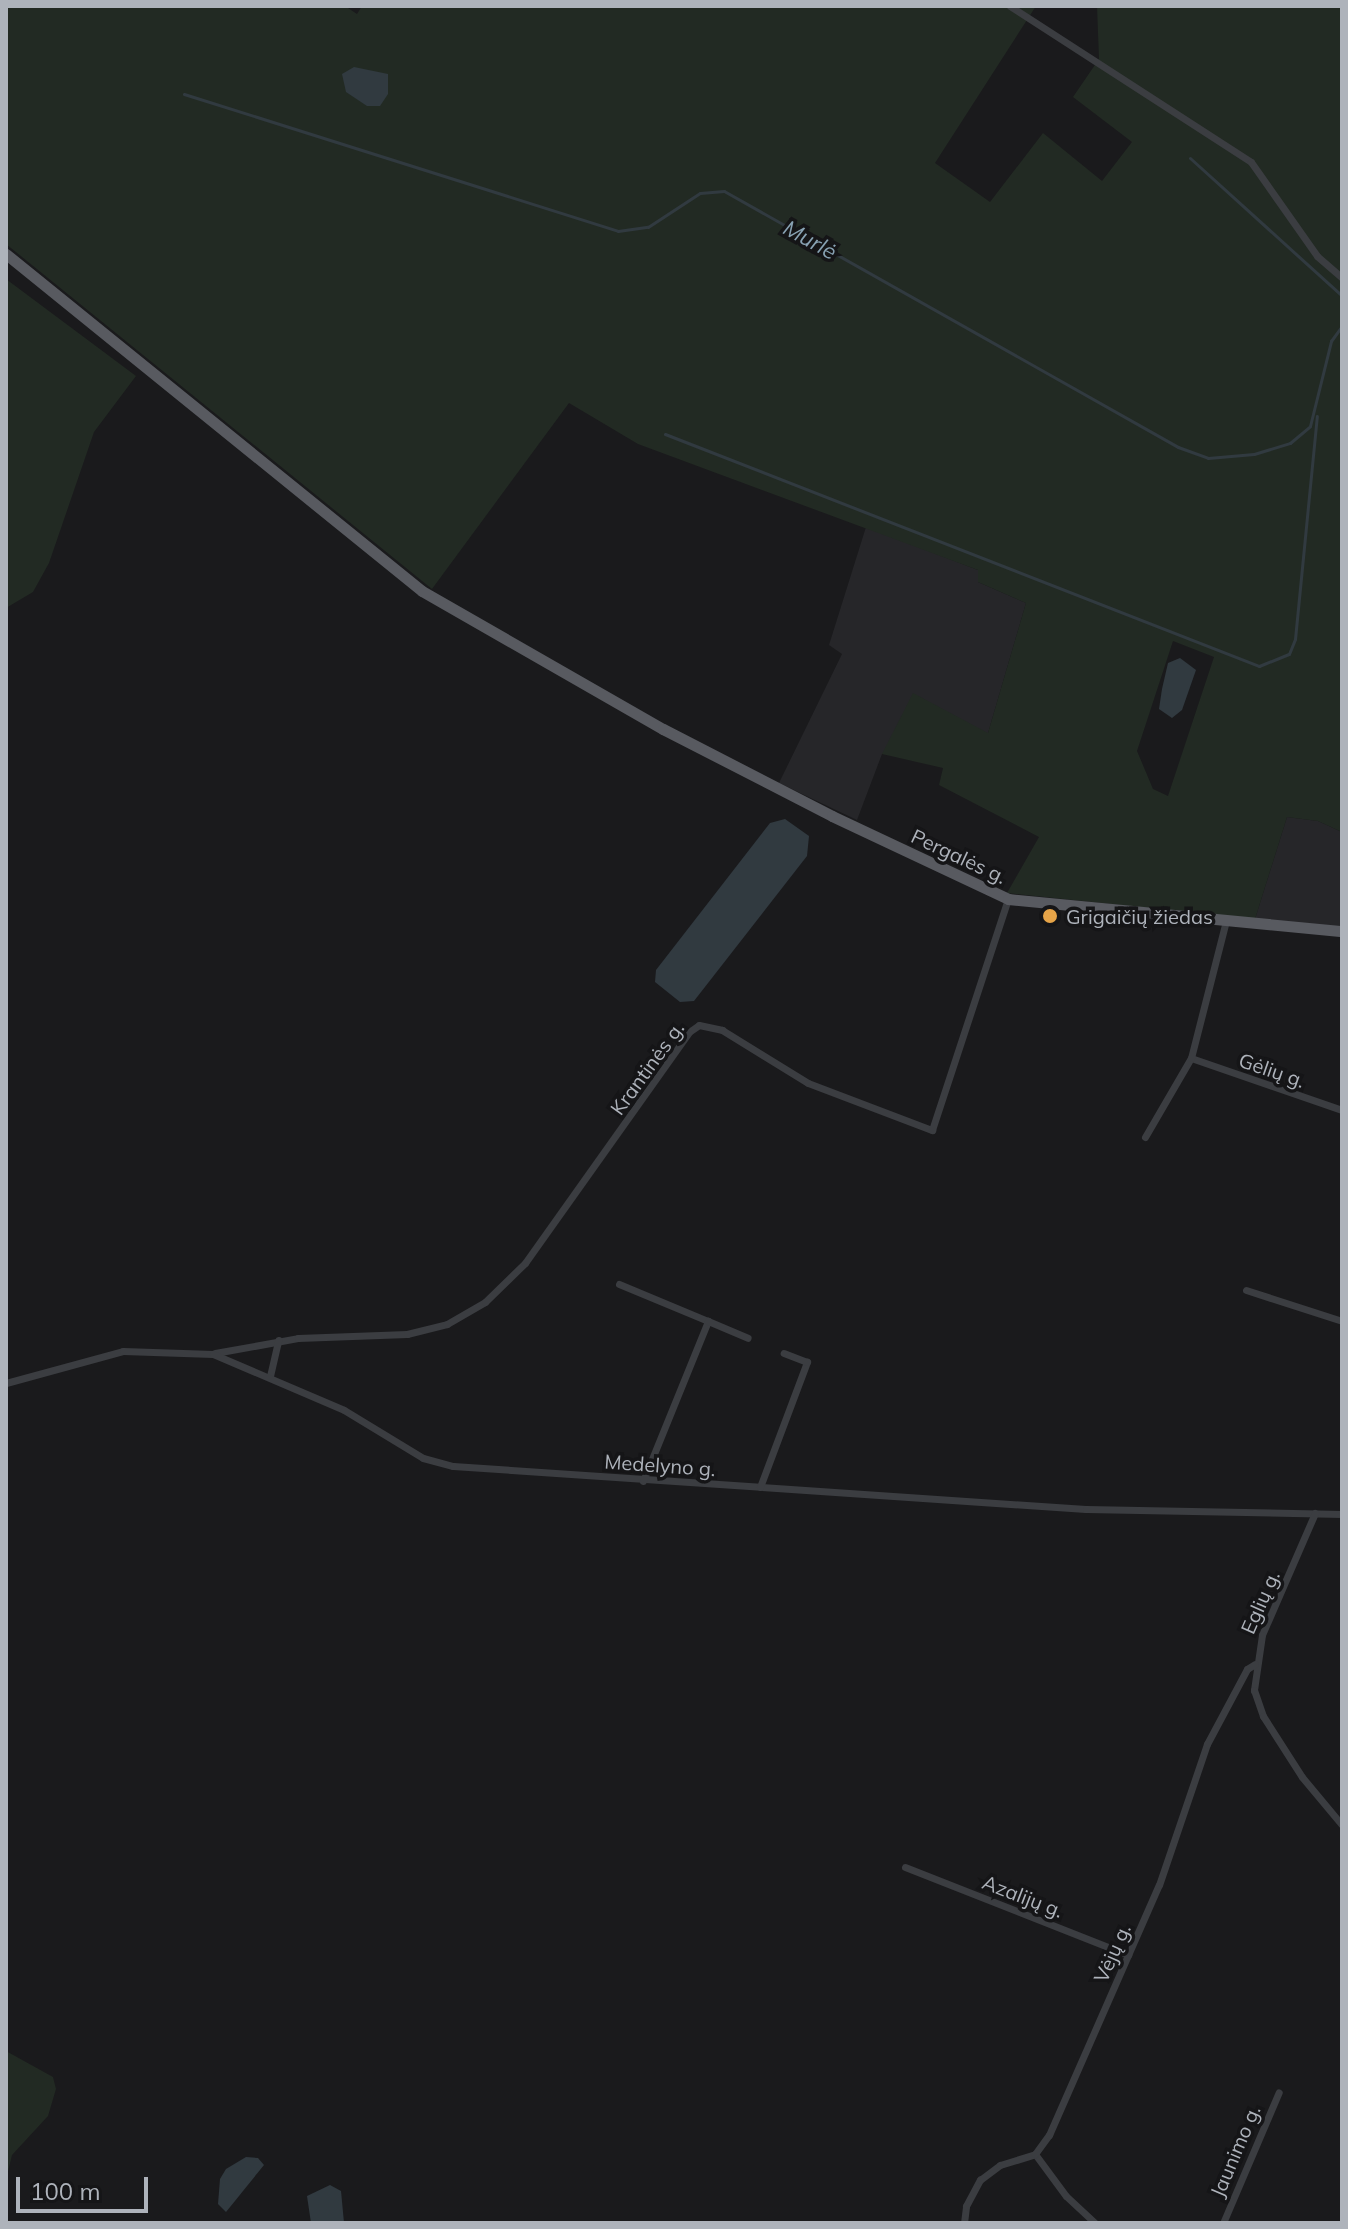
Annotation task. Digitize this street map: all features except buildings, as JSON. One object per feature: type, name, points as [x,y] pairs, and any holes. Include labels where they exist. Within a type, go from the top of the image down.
[{"type":"main road","name":"Pergalės g.","points":[[6,254],[422,591],[766,782],[1008,899],[1342,931]]},
{"type":"street","points":[[1010,6],[1251,162],[1317,256],[1342,278]]},
{"type":"street","name":"Krantinės g.","points":[[213,1354],[278,1340],[407,1334],[447,1324],[485,1302],[525,1263],[689,1032],[699,1025],[722,1030],[808,1083],[932,1130],[1008,899]]},
{"type":"street","points":[[1145,1137],[1191,1058],[1226,921]]},
{"type":"street","name":"Gėlių g.","points":[[1191,1058],[1342,1110]]},
{"type":"street","points":[[619,1284],[748,1338]]},
{"type":"street","points":[[1246,1290],[1342,1321]]},
{"type":"street","points":[[643,1481],[708,1321]]},
{"type":"street","points":[[270,1376],[278,1340]]},
{"type":"street","name":"Medelyno g.","points":[[6,1383],[123,1351],[213,1354],[344,1410],[423,1458],[453,1466],[1086,1509],[1342,1514]]},
{"type":"street","points":[[760,1487],[807,1362],[784,1353]]},
{"type":"street","name":"Eglių g.","points":[[1315,1513],[1255,1664],[1254,1690],[1263,1716],[1302,1777],[1342,1825]]},
{"type":"street","name":"Vėjų g.","points":[[1035,2154],[1049,2135],[1159,1885],[1207,1744],[1239,1681],[1255,1664]]},
{"type":"street","name":"Azalijų g.","points":[[905,1867],[1128,1955]]},
{"type":"street","name":"Jaunimo g.","points":[[1223,2223],[1279,2092]]},
{"type":"street","points":[[964,2223],[966,2206],[980,2180],[1000,2165],[1035,2154],[1066,2196],[1095,2223]]},
{"type":"shaded area","points":[[6,6],[345,6],[357,14],[362,6],[1036,6],[935,163],[990,202],[1043,133],[1102,181],[1132,142],[1073,97],[1099,59],[1097,6],[1342,6],[1342,832],[1318,821],[1287,817],[1255,919],[1007,893],[1039,837],[939,785],[943,768],[882,754],[913,693],[988,733],[1026,603],[978,582],[978,570],[638,444],[569,403],[432,589],[6,244]],"holes":[[[1173,641],[1214,657],[1168,796],[1153,789],[1137,751]]]},
{"type":"shaded area","points":[[354,67],[388,74],[388,94],[380,106],[367,106],[346,92],[342,74]]},
{"type":"shaded area","points":[[6,279],[136,376],[94,432],[49,563],[33,592],[6,608]]},
{"type":"shaded area","points":[[866,527],[978,570],[978,582],[1026,603],[988,733],[882,754],[857,820],[779,783],[842,654],[829,645]]},
{"type":"shaded area","points":[[1180,658],[1196,670],[1182,710],[1172,718],[1159,709],[1168,663]]},
{"type":"shaded area","points":[[1287,817],[1318,821],[1342,832],[1342,927],[1255,919]]},
{"type":"shaded area","points":[[785,819],[809,836],[807,856],[694,1001],[680,1002],[655,982],[656,970],[770,823]]},
{"type":"shaded area","points":[[6,2051],[53,2077],[56,2089],[48,2116],[12,2155],[6,2180]]},
{"type":"shaded area","points":[[246,2157],[258,2158],[264,2165],[226,2212],[218,2204],[220,2179],[226,2169]]},
{"type":"shaded area","points":[[330,2185],[341,2191],[344,2223],[311,2223],[307,2196]]},
{"type":"waterway","name":"Murlė","points":[[184,94],[618,231],[648,227],[700,193],[724,191],[1178,447],[1208,458],[1254,454],[1290,443],[1310,426],[1331,341],[1342,326]]},
{"type":"waterway","points":[[1190,158],[1342,296]]},
{"type":"waterway","points":[[665,434],[1259,666],[1289,654],[1295,639],[1317,416]]},
{"type":"place","name":"Grigaičių žiedas","points":[[1050,916]]}]
